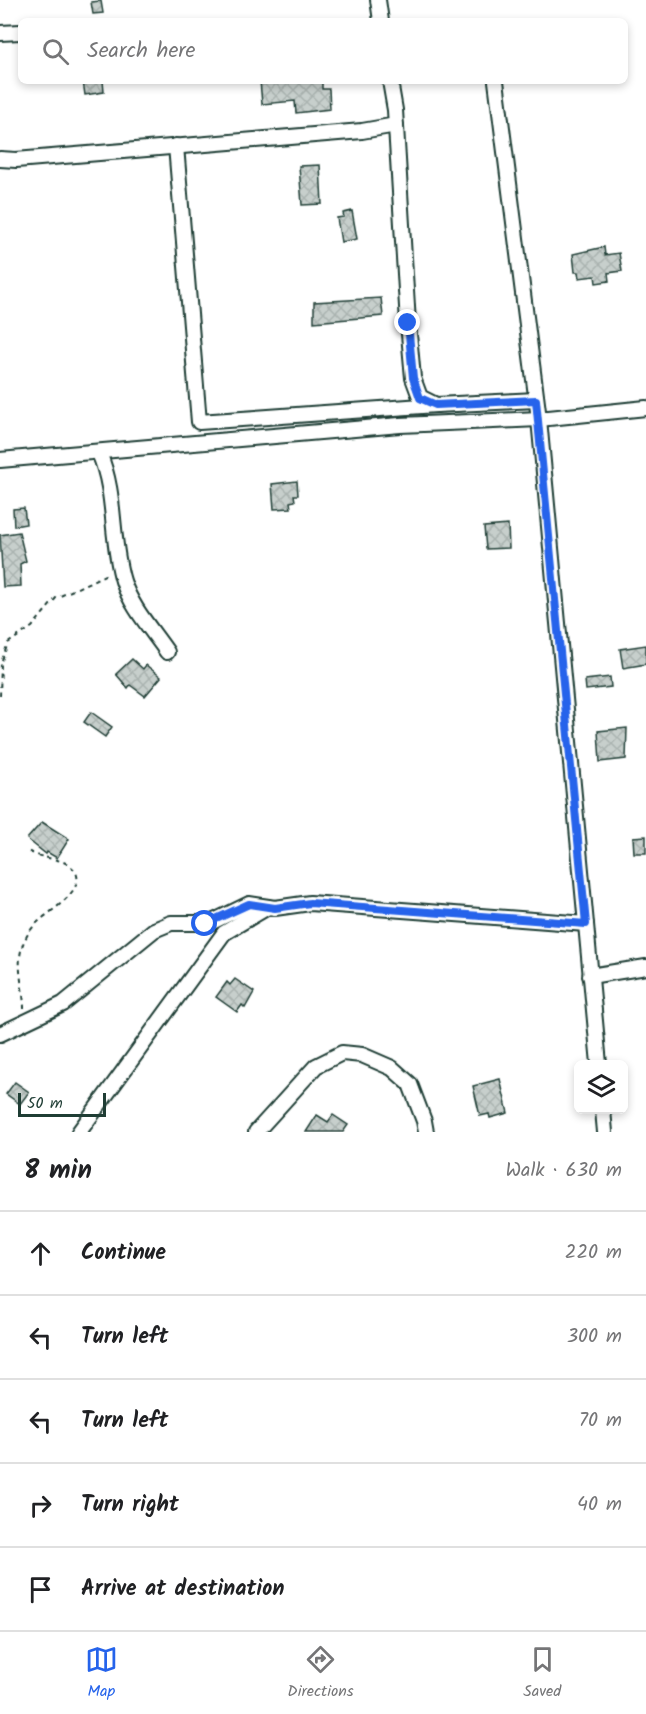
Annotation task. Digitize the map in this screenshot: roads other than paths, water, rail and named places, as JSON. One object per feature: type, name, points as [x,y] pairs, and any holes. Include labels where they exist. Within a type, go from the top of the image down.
[{"type":"street","points":[[378,0],[381,18]]},
{"type":"street","points":[[0,33],[18,32]]},
{"type":"street","points":[[390,84],[396,125],[413,378],[420,398],[436,405]]},
{"type":"street","points":[[496,84],[539,419],[598,1060]]},
{"type":"street","points":[[0,159],[16,160],[362,131],[396,125]]},
{"type":"street","points":[[176,146],[199,422],[536,400]]},
{"type":"street","points":[[0,460],[400,425],[539,419],[646,408]]},
{"type":"street","points":[[99,453],[110,483],[120,566],[131,600],[167,652]]},
{"type":"street","points":[[0,1034],[70,999],[146,934],[171,923],[210,923],[249,904],[268,907],[320,903],[586,924]]},
{"type":"street","points":[[79,1132],[224,933],[268,907]]},
{"type":"street","points":[[590,976],[646,967]]},
{"type":"street","points":[[256,1132],[315,1066],[342,1053],[362,1055],[393,1068],[410,1084],[426,1132]]},
{"type":"street","points":[[603,1114],[605,1132]]}]
